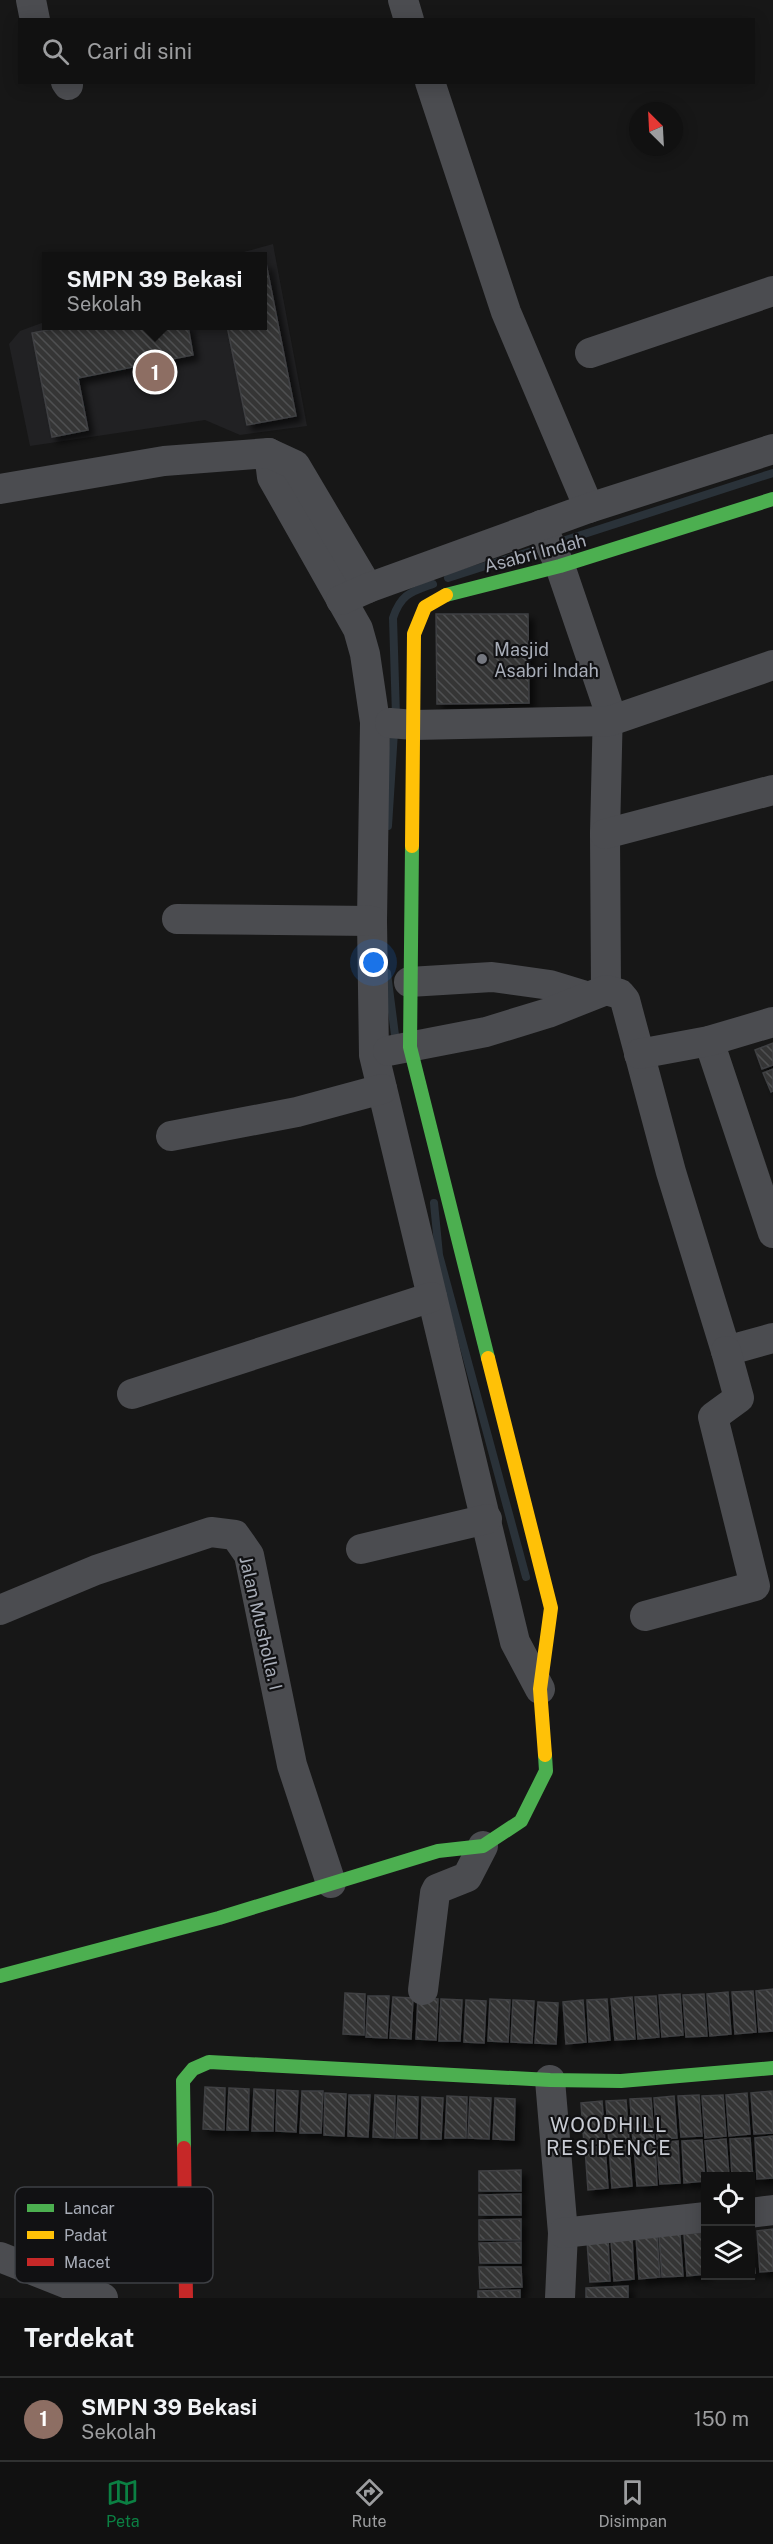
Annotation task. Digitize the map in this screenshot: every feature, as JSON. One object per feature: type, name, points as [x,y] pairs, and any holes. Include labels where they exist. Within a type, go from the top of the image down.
[{"type":"street","points":[[31,0],[35,18]]},
{"type":"street","points":[[403,0],[408,18]]},
{"type":"street","points":[[431,84],[507,312],[589,508]]},
{"type":"street","points":[[590,353],[773,291]]},
{"type":"street","points":[[341,600],[368,588],[550,545],[589,508],[773,449]]},
{"type":"street","points":[[0,489],[164,461],[269,453],[295,465],[368,588]]},
{"type":"street","points":[[269,453],[272,477],[358,629],[365,654],[375,722],[372,921],[374,1055],[515,1642],[540,1689]]},
{"type":"street","name":"Asabri Indah","points":[[414,725],[414,634],[417,615],[425,604],[550,545],[773,499]]},
{"type":"street","points":[[550,545],[608,707],[610,721],[596,993]]},
{"type":"street","points":[[375,722],[414,725],[610,721],[773,665]]},
{"type":"street","points":[[0,1976],[219,1918],[438,1851],[483,1846],[521,1821],[546,1771],[540,1689],[551,1608],[410,1047],[409,982],[414,725]]},
{"type":"street","points":[[605,834],[773,789]]},
{"type":"street","points":[[177,919],[372,921]]},
{"type":"street","points":[[409,982],[492,977],[550,984],[596,993],[620,994],[625,1000],[670,1172],[739,1398],[713,1417],[755,1586],[645,1616]]},
{"type":"street","points":[[374,1055],[486,1032],[548,1013],[596,993]]},
{"type":"street","points":[[639,1054],[708,1041],[773,1022]]},
{"type":"street","points":[[708,1041],[773,1233]]},
{"type":"street","points":[[171,1136],[297,1112],[382,1089]]},
{"type":"street","points":[[132,1394],[432,1297]]},
{"type":"street","points":[[726,1351],[773,1338]]},
{"type":"street","points":[[361,1549],[487,1519]]},
{"type":"street","name":"Jalan Musholla. I","points":[[0,1610],[96,1570],[211,1532],[235,1535],[249,1555],[292,1765],[331,1883]]},
{"type":"street","points":[[423,1990],[435,1893],[437,1889],[467,1877],[483,1846]]},
{"type":"street","points":[[184,2187],[183,2081],[193,2069],[209,2062],[550,2080],[621,2081],[773,2068]]},
{"type":"street","points":[[550,2080],[563,2233],[560,2298]]},
{"type":"street","points":[[755,2212],[773,2210]]},
{"type":"street","points":[[563,2233],[701,2217]]},
{"type":"street","points":[[0,2257],[15,2263]]},
{"type":"street","points":[[65,2283],[103,2298]]},
{"type":"street","points":[[186,2283],[186,2298]]},
{"type":"shaded area","points":[[273,244],[307,426],[240,435],[205,420],[30,446],[9,344],[20,331],[42,323],[42,330],[267,330],[267,252],[244,252]]},
{"type":"building","points":[[267,268],[296,416],[247,425],[228,330],[267,330]]},
{"type":"building","points":[[47,330],[189,330],[193,355],[78,378],[88,430],[52,437],[32,333]]},
{"type":"building","name":"Masjid Asabri Indah","points":[[436,614],[528,614],[529,703],[437,704]]},
{"type":"building","points":[[773,1043],[773,1065],[762,1069],[755,1050]]},
{"type":"building","points":[[773,1069],[773,1091],[771,1092],[763,1073]]},
{"type":"building","points":[[773,1989],[773,2031],[759,2032],[756,1991]]},
{"type":"building","points":[[753,1991],[756,2032],[735,2034],[732,1992]]},
{"type":"building","points":[[728,1992],[731,2034],[710,2036],[707,1994]]},
{"type":"building","points":[[345,1993],[365,1994],[364,2035],[343,2034]]},
{"type":"building","points":[[680,1994],[683,2035],[662,2037],[659,1995]]},
{"type":"building","points":[[704,1994],[707,2036],[686,2037],[683,1995]]},
{"type":"building","points":[[368,1996],[389,1996],[387,2038],[366,2037]]},
{"type":"building","points":[[656,1996],[659,2037],[638,2039],[635,1997]]},
{"type":"building","points":[[393,1997],[413,1998],[411,2039],[390,2038]]},
{"type":"building","points":[[632,1997],[635,2039],[615,2040],[611,1999]]},
{"type":"building","points":[[418,1998],[438,1999],[436,2040],[416,2039]]},
{"type":"building","points":[[441,1999],[462,2000],[460,2041],[439,2041]]},
{"type":"building","points":[[490,1999],[510,2000],[508,2042],[488,2041]]},
{"type":"building","points":[[607,1999],[610,2040],[589,2042],[587,2000]]},
{"type":"building","points":[[466,2000],[486,2001],[484,2043],[464,2042]]},
{"type":"building","points":[[513,2000],[534,2001],[532,2043],[511,2042]]},
{"type":"building","points":[[583,2000],[586,2042],[566,2044],[563,2002]]},
{"type":"building","points":[[538,2002],[558,2003],[556,2044],[535,2043]]},
{"type":"building","points":[[205,2087],[225,2088],[224,2130],[203,2129]]},
{"type":"building","points":[[229,2088],[249,2089],[248,2130],[227,2130]]},
{"type":"building","points":[[254,2089],[274,2090],[273,2131],[252,2131]]},
{"type":"building","points":[[277,2090],[298,2091],[296,2132],[276,2131]]},
{"type":"building","points":[[302,2091],[323,2091],[321,2133],[300,2133]]},
{"type":"building","points":[[772,2091],[773,2133],[754,2134],[751,2093]]},
{"type":"building","points":[[325,2093],[346,2094],[344,2136],[324,2135]]},
{"type":"building","points":[[747,2093],[750,2134],[729,2136],[726,2095]]},
{"type":"building","points":[[349,2095],[370,2095],[368,2137],[348,2136]]},
{"type":"building","points":[[375,2095],[395,2096],[394,2138],[373,2137]]},
{"type":"building","points":[[699,2095],[702,2136],[681,2137],[678,2096]]},
{"type":"building","points":[[723,2095],[726,2136],[705,2138],[702,2096]]},
{"type":"building","points":[[398,2096],[418,2097],[417,2138],[396,2138]]},
{"type":"building","points":[[447,2096],[467,2097],[466,2138],[445,2138]]},
{"type":"building","points":[[674,2096],[677,2138],[657,2139],[654,2098]]},
{"type":"building","points":[[422,2097],[443,2098],[441,2139],[421,2139]]},
{"type":"building","points":[[470,2097],[491,2098],[489,2139],[468,2138]]},
{"type":"building","points":[[495,2098],[515,2099],[514,2140],[493,2139]]},
{"type":"building","points":[[651,2098],[654,2139],[633,2141],[630,2099]]},
{"type":"building","points":[[626,2100],[629,2141],[609,2143],[606,2101]]},
{"type":"building","points":[[602,2101],[605,2143],[584,2144],[581,2103]]},
{"type":"building","points":[[773,2136],[773,2178],[757,2179],[755,2138]]},
{"type":"building","points":[[750,2138],[752,2172],[732,2172],[730,2139]]},
{"type":"building","points":[[726,2139],[729,2172],[708,2172],[705,2141]]},
{"type":"building","points":[[702,2140],[704,2172],[701,2172],[701,2181],[684,2183],[682,2141]]},
{"type":"building","points":[[678,2141],[680,2183],[660,2184],[657,2143]]},
{"type":"building","points":[[655,2143],[657,2185],[637,2186],[634,2145]]},
{"type":"building","points":[[629,2145],[632,2186],[612,2188],[609,2146]]},
{"type":"building","points":[[605,2146],[608,2188],[588,2190],[585,2148]]},
{"type":"building","points":[[521,2170],[521,2191],[479,2191],[479,2171]]},
{"type":"building","points":[[521,2194],[521,2215],[479,2215],[479,2195]]},
{"type":"building","points":[[521,2219],[521,2240],[479,2240],[479,2220]]},
{"type":"building","points":[[773,2229],[773,2271],[760,2272],[757,2231]]},
{"type":"building","points":[[701,2232],[701,2275],[687,2276],[684,2234]]},
{"type":"building","points":[[680,2234],[683,2276],[662,2277],[659,2236]]},
{"type":"building","points":[[657,2236],[660,2277],[639,2279],[636,2237]]},
{"type":"building","points":[[632,2237],[634,2279],[614,2281],[611,2239]]},
{"type":"building","points":[[608,2239],[610,2281],[590,2282],[587,2241]]},
{"type":"building","points":[[521,2242],[521,2263],[480,2263],[479,2243]]},
{"type":"building","points":[[479,2267],[521,2267],[522,2287],[480,2288]]},
{"type":"building","points":[[628,2286],[628,2298],[586,2298],[586,2288]]},
{"type":"building","points":[[520,2290],[520,2298],[478,2298],[478,2291]]},
{"type":"waterway","points":[[448,578],[773,473]]},
{"type":"waterway","points":[[396,716],[393,618],[403,599],[433,584]]},
{"type":"waterway","points":[[388,826],[394,732]]},
{"type":"waterway","points":[[387,973],[395,1035]]},
{"type":"waterway","points":[[434,1203],[439,1255],[526,1577]]},
{"type":"traffic: fast","points":[[446,595],[560,566],[773,499]]},
{"type":"traffic: fast","points":[[412,846],[410,1047],[488,1358]]},
{"type":"traffic: fast","points":[[0,1976],[219,1918],[438,1851],[483,1846],[521,1821],[546,1771],[545,1755]]},
{"type":"traffic: fast","points":[[184,2148],[183,2081],[193,2069],[209,2062],[550,2080],[621,2081],[773,2068]]},
{"type":"traffic: slow","points":[[412,846],[414,634],[425,607],[446,595]]},
{"type":"traffic: slow","points":[[488,1358],[551,1608],[540,1689],[545,1755]]},
{"type":"traffic: jam","points":[[184,2148],[185,2187]]},
{"type":"traffic: jam","points":[[186,2283],[186,2298]]},
{"type":"place","name":"SMPN 39 Bekasi","points":[[155,372]]},
{"type":"place","name":"Masjid Asabri Indah","points":[[482,659]]},
{"type":"district","name":"WOODHILL RESIDENCE","points":[[609,2136]]}]
